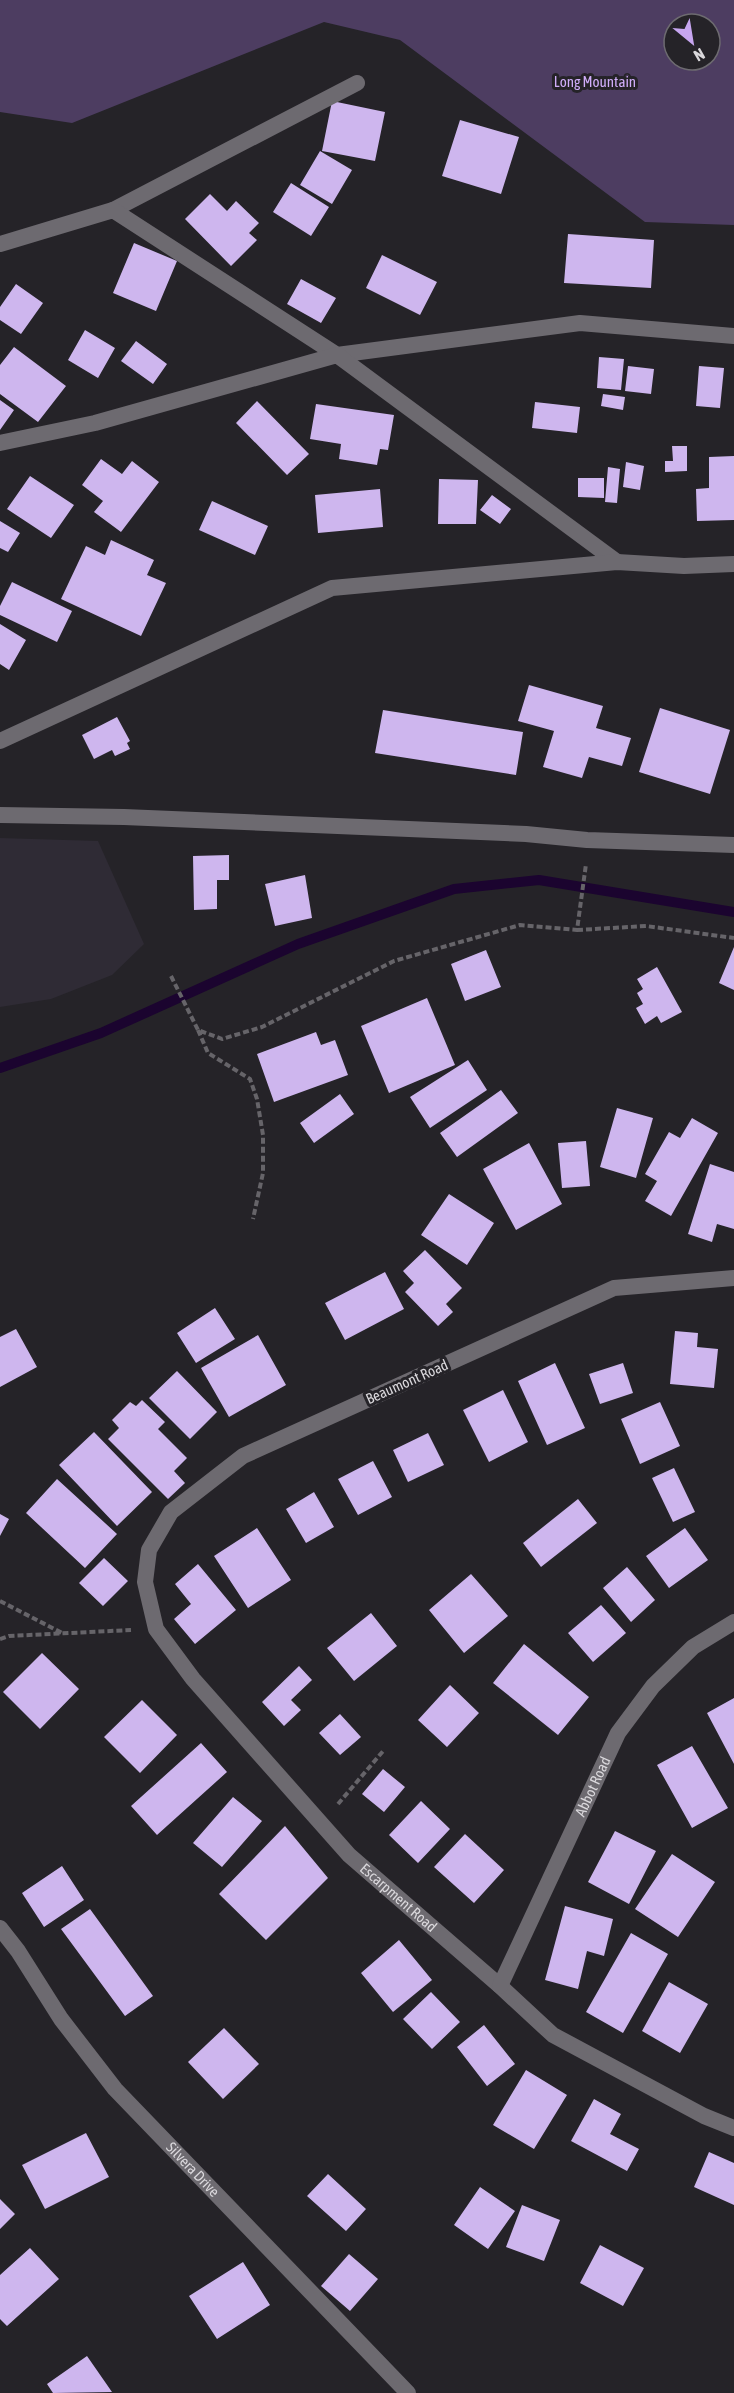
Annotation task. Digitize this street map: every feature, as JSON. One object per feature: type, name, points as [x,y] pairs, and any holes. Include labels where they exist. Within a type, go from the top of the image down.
[{"type":"street","points":[[0,244],[112,210],[357,83]]},
{"type":"street","points":[[112,210],[338,355],[617,562]]},
{"type":"street","points":[[0,443],[95,423],[338,355],[580,323],[734,336]]},
{"type":"street","points":[[0,741],[332,588],[617,562],[684,566],[734,564]]},
{"type":"street","points":[[0,814],[148,818],[734,845]]},
{"type":"street","name":"Beaumont Road","points":[[145,1582],[149,1550],[171,1512],[243,1456],[614,1288],[734,1278]]},
{"type":"street","name":"Escarpment Road","points":[[145,1582],[156,1629],[193,1679],[349,1855],[553,2035],[705,2116],[734,2128]]},
{"type":"street","name":"Abbot Road","points":[[500,1986],[618,1733],[653,1686],[693,1647],[734,1622]]},
{"type":"street","name":"Silvera Drive","points":[[0,1928],[18,1951],[61,2019],[116,2089],[408,2393]]},
{"type":"path","points":[[577,930],[585,875]]},
{"type":"path","points":[[198,1030],[222,1039],[262,1027],[394,961],[520,925],[577,930],[646,926],[734,938]]},
{"type":"path","points":[[171,976],[208,1053],[250,1079],[257,1100],[263,1135],[263,1173],[253,1219]]},
{"type":"path","points":[[0,1601],[64,1634]]},
{"type":"path","points":[[0,1639],[9,1636],[156,1629]]},
{"type":"path","points":[[321,1824],[384,1750]]},
{"type":"shaded area","points":[[0,838],[98,841],[144,944],[112,975],[51,999],[0,1007]]},
{"type":"green space","name":"Long Mountain","points":[[0,0],[734,0],[734,225],[645,222],[400,40],[324,22],[72,123],[0,112]]},
{"type":"building","points":[[332,101],[385,112],[375,161],[322,151]]},
{"type":"building","points":[[460,120],[519,137],[501,194],[442,176]]},
{"type":"building","points":[[320,151],[352,170],[332,204],[300,185]]},
{"type":"building","points":[[291,183],[329,207],[311,236],[273,212]]},
{"type":"building","points":[[210,194],[227,211],[236,201],[259,223],[249,233],[257,240],[231,266],[185,219]]},
{"type":"building","points":[[568,234],[654,240],[651,288],[564,283]]},
{"type":"building","points":[[134,243],[177,261],[156,311],[113,293]]},
{"type":"building","points":[[382,255],[437,282],[420,315],[366,288]]},
{"type":"building","points":[[301,279],[336,298],[321,323],[287,304]]},
{"type":"building","points":[[16,284],[43,303],[21,334],[0,320],[0,307]]},
{"type":"building","points":[[85,330],[115,348],[98,378],[68,360]]},
{"type":"building","points":[[136,341],[167,364],[153,384],[121,361]]},
{"type":"building","points":[[14,347],[66,386],[38,422],[0,394],[0,365]]},
{"type":"building","points":[[599,357],[624,359],[621,390],[597,388]]},
{"type":"building","points":[[628,366],[654,369],[651,394],[625,391]]},
{"type":"building","points":[[699,366],[724,368],[720,408],[696,406]]},
{"type":"building","points":[[603,394],[625,397],[623,410],[601,406]]},
{"type":"building","points":[[0,400],[14,410],[0,430]]},
{"type":"building","points":[[257,401],[309,454],[287,475],[236,423]]},
{"type":"building","points":[[535,402],[580,407],[577,433],[532,428]]},
{"type":"building","points":[[316,404],[394,415],[388,450],[380,449],[377,465],[339,459],[341,444],[310,439]]},
{"type":"building","points":[[672,446],[687,446],[687,471],[665,472],[665,461],[673,461]]},
{"type":"building","points":[[734,456],[734,520],[697,521],[696,489],[709,488],[709,457]]},
{"type":"building","points":[[101,459],[122,474],[132,461],[159,482],[121,532],[94,512],[103,501],[82,485]]},
{"type":"building","points":[[626,462],[644,466],[640,490],[623,487]]},
{"type":"building","points":[[608,467],[620,469],[617,503],[605,502]]},
{"type":"building","points":[[30,476],[74,505],[51,538],[7,509]]},
{"type":"building","points":[[578,478],[604,478],[604,498],[578,497]]},
{"type":"building","points":[[439,479],[478,480],[476,524],[438,524]]},
{"type":"building","points":[[380,489],[383,527],[318,533],[315,495]]},
{"type":"building","points":[[492,495],[511,509],[500,524],[480,510]]},
{"type":"building","points":[[212,501],[268,526],[255,555],[199,530]]},
{"type":"building","points":[[0,521],[20,533],[8,552],[0,548]]},
{"type":"building","points":[[111,540],[154,560],[147,575],[166,583],[141,636],[61,599],[86,546],[105,555]]},
{"type":"building","points":[[12,582],[72,611],[57,642],[0,615],[0,606]]},
{"type":"building","points":[[0,624],[26,640],[9,670],[0,664]]},
{"type":"building","points":[[529,685],[603,706],[596,728],[631,738],[622,766],[589,757],[582,778],[543,767],[554,731],[518,721]]},
{"type":"building","points":[[660,708],[730,730],[710,794],[639,772]]},
{"type":"building","points":[[383,710],[523,732],[516,775],[375,753]]},
{"type":"building","points":[[117,717],[130,741],[127,743],[130,749],[115,756],[112,750],[94,759],[82,735]]},
{"type":"building","points":[[229,855],[229,880],[217,880],[217,909],[194,910],[193,856]]},
{"type":"building","points":[[305,875],[312,918],[275,926],[265,884]]},
{"type":"building","points":[[734,947],[734,990],[719,983]]},
{"type":"building","points":[[486,950],[501,987],[465,1001],[451,964]]},
{"type":"building","points":[[657,967],[682,1012],[661,1023],[657,1016],[645,1024],[636,1008],[643,1004],[637,993],[643,989],[637,979]]},
{"type":"building","points":[[427,998],[455,1065],[389,1093],[361,1026]]},
{"type":"building","points":[[316,1032],[321,1045],[335,1040],[348,1075],[274,1102],[257,1054]]},
{"type":"building","points":[[468,1060],[487,1090],[430,1128],[410,1097]]},
{"type":"building","points":[[501,1090],[518,1113],[457,1157],[440,1133]]},
{"type":"building","points":[[340,1094],[354,1114],[314,1143],[300,1123]]},
{"type":"building","points":[[617,1108],[653,1118],[636,1178],[600,1167]]},
{"type":"building","points":[[692,1118],[718,1133],[671,1216],[645,1201],[657,1181],[645,1174],[669,1132],[680,1138]]},
{"type":"building","points":[[586,1141],[590,1186],[562,1188],[558,1143]]},
{"type":"building","points":[[529,1143],[562,1204],[516,1230],[483,1169]]},
{"type":"building","points":[[710,1164],[734,1172],[734,1229],[717,1224],[712,1242],[688,1234]]},
{"type":"building","points":[[449,1194],[494,1223],[467,1265],[421,1235]]},
{"type":"building","points":[[425,1250],[462,1288],[446,1304],[453,1312],[438,1326],[405,1292],[414,1283],[403,1271]]},
{"type":"building","points":[[385,1272],[404,1309],[345,1340],[325,1303]]},
{"type":"building","points":[[215,1308],[235,1339],[196,1363],[177,1333]]},
{"type":"building","points":[[16,1329],[37,1367],[0,1387],[0,1337]]},
{"type":"building","points":[[675,1331],[698,1333],[697,1347],[718,1349],[714,1388],[670,1384]]},
{"type":"building","points":[[258,1335],[286,1385],[229,1417],[201,1368]]},
{"type":"building","points":[[555,1363],[585,1428],[547,1445],[518,1381]]},
{"type":"building","points":[[623,1363],[633,1393],[600,1404],[589,1374]]},
{"type":"building","points":[[177,1371],[217,1412],[190,1439],[149,1398]]},
{"type":"building","points":[[503,1390],[528,1442],[489,1462],[463,1410]]},
{"type":"building","points":[[142,1400],[165,1422],[158,1429],[187,1458],[174,1471],[185,1483],[168,1499],[108,1439],[119,1428],[112,1420],[130,1402],[136,1406]]},
{"type":"building","points":[[660,1402],[680,1446],[640,1464],[621,1419]]},
{"type":"building","points":[[94,1432],[152,1492],[117,1526],[59,1465]]},
{"type":"building","points":[[428,1433],[444,1465],[408,1482],[393,1450]]},
{"type":"building","points":[[373,1461],[392,1497],[358,1515],[338,1479]]},
{"type":"building","points":[[674,1468],[695,1512],[673,1522],[652,1478]]},
{"type":"building","points":[[57,1479],[117,1534],[85,1568],[26,1513]]},
{"type":"building","points":[[314,1492],[334,1527],[306,1543],[286,1509]]},
{"type":"building","points":[[578,1499],[597,1523],[541,1567],[523,1543]]},
{"type":"building","points":[[0,1514],[9,1519],[0,1536]]},
{"type":"building","points":[[257,1528],[291,1580],[248,1608],[214,1556]]},
{"type":"building","points":[[685,1528],[708,1560],[669,1588],[646,1556]]},
{"type":"building","points":[[104,1558],[128,1581],[103,1606],[79,1583]]},
{"type":"building","points":[[198,1564],[236,1610],[195,1644],[174,1619],[191,1604],[175,1584]]},
{"type":"building","points":[[627,1567],[655,1600],[631,1622],[603,1588]]},
{"type":"building","points":[[471,1574],[508,1616],[464,1653],[429,1610]]},
{"type":"building","points":[[601,1605],[626,1633],[593,1662],[568,1633]]},
{"type":"building","points":[[371,1613],[397,1646],[354,1681],[327,1648]]},
{"type":"building","points":[[524,1644],[589,1697],[558,1735],[493,1683]]},
{"type":"building","points":[[42,1653],[79,1689],[40,1729],[3,1692]]},
{"type":"building","points":[[299,1666],[312,1680],[291,1700],[301,1710],[284,1726],[262,1702]]},
{"type":"building","points":[[450,1685],[479,1713],[447,1747],[418,1720]]},
{"type":"building","points":[[734,1698],[734,1764],[707,1713]]},
{"type":"building","points":[[142,1700],[177,1735],[140,1773],[104,1737]]},
{"type":"building","points":[[340,1714],[361,1737],[340,1755],[319,1733]]},
{"type":"building","points":[[201,1743],[227,1772],[157,1835],[131,1806]]},
{"type":"building","points":[[692,1746],[728,1808],[692,1828],[657,1765]]},
{"type":"building","points":[[383,1769],[405,1787],[384,1812],[362,1794]]},
{"type":"building","points":[[233,1797],[262,1821],[222,1867],[193,1843]]},
{"type":"building","points":[[421,1801],[450,1829],[418,1863],[389,1835]]},
{"type":"building","points":[[285,1826],[328,1878],[266,1940],[219,1894]]},
{"type":"building","points":[[615,1831],[656,1851],[629,1904],[588,1882]]},
{"type":"building","points":[[465,1834],[504,1870],[474,1903],[434,1867]]},
{"type":"building","points":[[672,1854],[715,1882],[678,1937],[635,1909]]},
{"type":"building","points":[[62,1866],[84,1900],[44,1927],[22,1893]]},
{"type":"building","points":[[565,1906],[613,1919],[604,1956],[587,1951],[578,1989],[545,1980]]},
{"type":"building","points":[[90,1909],[153,1996],[125,2016],[61,1929]]},
{"type":"building","points":[[631,1933],[668,1954],[623,2033],[586,2012]]},
{"type":"building","points":[[399,1940],[432,1980],[393,2012],[361,1973]]},
{"type":"building","points":[[669,1982],[708,2004],[680,2053],[642,2031]]},
{"type":"building","points":[[431,1992],[460,2022],[432,2049],[403,2019]]},
{"type":"building","points":[[484,2025],[515,2064],[487,2086],[457,2047]]},
{"type":"building","points":[[224,2028],[259,2064],[223,2099],[188,2062]]},
{"type":"building","points":[[526,2070],[567,2095],[534,2149],[493,2125]]},
{"type":"building","points":[[594,2099],[621,2114],[610,2134],[639,2149],[627,2171],[571,2141]]},
{"type":"building","points":[[86,2133],[109,2177],[45,2209],[22,2165]]},
{"type":"building","points":[[709,2152],[734,2163],[734,2205],[694,2187]]},
{"type":"building","points":[[328,2174],[366,2209],[346,2231],[307,2196]]},
{"type":"building","points":[[480,2187],[515,2211],[488,2249],[454,2225]]},
{"type":"building","points":[[0,2199],[15,2214],[0,2229]]},
{"type":"building","points":[[522,2205],[560,2220],[544,2261],[506,2247]]},
{"type":"building","points":[[600,2245],[644,2268],[623,2306],[580,2283]]},
{"type":"building","points":[[30,2248],[59,2279],[7,2326],[0,2319],[0,2275]]},
{"type":"building","points":[[349,2254],[378,2279],[350,2311],[321,2286]]},
{"type":"building","points":[[243,2262],[270,2305],[217,2339],[189,2296]]},
{"type":"building","points":[[87,2356],[112,2392],[53,2393],[47,2384]]},
{"type":"waterway","points":[[0,1068],[101,1033],[298,944],[454,889],[539,880],[734,912]]}]
